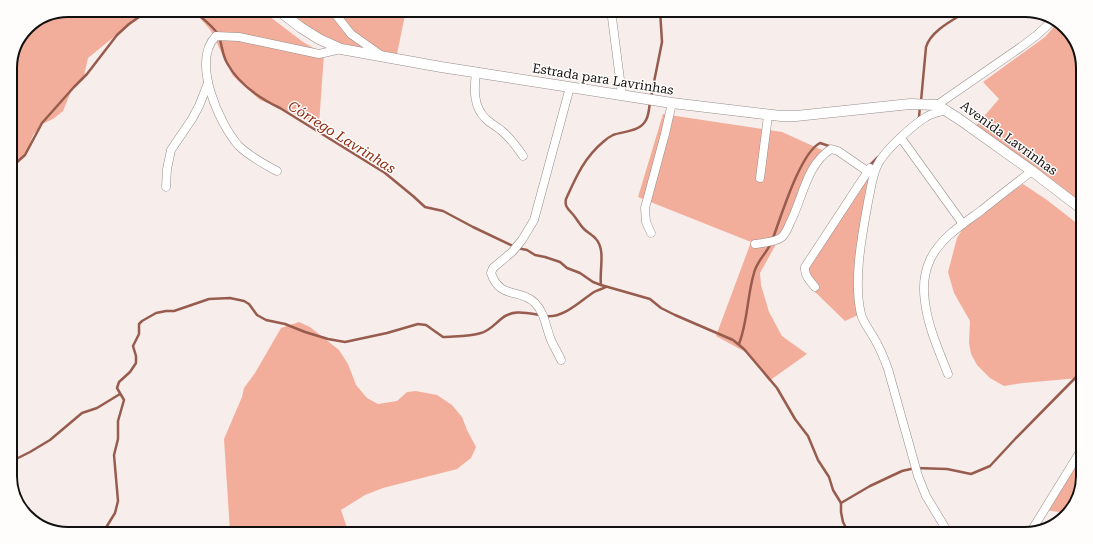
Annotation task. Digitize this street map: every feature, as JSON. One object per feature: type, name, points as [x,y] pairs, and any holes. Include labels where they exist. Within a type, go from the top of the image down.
[{"type":"street","name":"Estrada para Lavrinhas","points":[[288,17],[313,35],[341,49],[672,103],[768,116],[796,116],[910,104],[942,107]]},
{"type":"street","points":[[338,17],[351,34],[385,57]]},
{"type":"street","points":[[612,17],[622,95]]},
{"type":"street","points":[[945,527],[926,496],[918,476],[888,368],[878,346],[861,316],[858,286],[860,259],[870,191],[878,164],[885,154],[901,138],[1032,39],[1049,23]]},
{"type":"street","points":[[277,171],[250,155],[239,145],[230,132],[210,94],[207,64],[209,46],[216,36],[239,37],[319,54],[341,49]]},
{"type":"street","points":[[476,72],[475,95],[476,103],[480,112],[486,119],[508,136],[523,156]]},
{"type":"street","points":[[166,187],[168,157],[200,106],[208,82]]},
{"type":"street","points":[[562,360],[551,340],[539,308],[531,300],[499,287],[491,273],[492,268],[512,252],[522,240],[534,220],[539,207],[570,87]]},
{"type":"street","points":[[651,233],[646,222],[645,208],[672,103]]},
{"type":"street","name":"Avenida Lavrinhas","points":[[942,107],[1032,171],[1076,205]]},
{"type":"street","points":[[760,178],[768,116]]},
{"type":"street","points":[[901,138],[964,224]]},
{"type":"street","points":[[756,244],[778,240],[782,237],[796,212],[810,174],[820,160],[831,149],[838,151],[867,171]]},
{"type":"street","points":[[815,287],[807,277],[804,267],[867,171],[874,165],[878,164]]},
{"type":"street","points":[[948,374],[929,323],[925,302],[924,284],[926,271],[930,261],[936,250],[946,238],[1032,171]]},
{"type":"street","points":[[1034,526],[1076,458]]},
{"type":"shaded area","points":[[141,17],[88,58],[83,80],[72,89],[63,111],[53,119],[42,124],[33,135],[28,149],[22,159],[17,161],[17,65],[21,48],[32,32],[48,21],[58,18]]},
{"type":"shaded area","points":[[199,17],[270,17],[303,42],[324,54],[319,124],[260,100],[233,76],[211,31]]},
{"type":"shaded area","points":[[294,17],[405,17],[397,54],[331,42]]},
{"type":"shaded area","points":[[1054,27],[1059,30],[1071,45],[1075,58],[1076,206],[973,129],[999,99],[983,82],[1045,37]]},
{"type":"shaded area","points":[[663,114],[782,132],[822,150],[797,211],[780,237],[760,273],[761,285],[769,312],[782,336],[807,354],[769,381],[749,354],[716,336],[751,242],[638,197]]},
{"type":"shaded area","points":[[873,171],[859,281],[858,315],[845,321],[813,290],[808,267],[867,177]]},
{"type":"shaded area","points":[[1023,184],[1076,223],[1076,378],[1004,386],[990,378],[977,365],[971,354],[969,343],[970,321],[954,293],[948,272],[957,238],[966,224]]},
{"type":"shaded area","points":[[299,322],[310,327],[339,350],[348,364],[356,385],[367,398],[378,404],[397,401],[407,392],[416,391],[437,395],[452,405],[462,417],[476,447],[471,458],[457,469],[383,488],[365,495],[341,510],[347,527],[230,527],[224,439],[242,397],[244,388],[255,373],[281,328]]},
{"type":"shaded area","points":[[1076,461],[1075,486],[1071,499],[1061,512],[1044,510]]},
{"type":"waterway","name":"Córrego Lavrinhas","points":[[17,162],[25,155],[42,123],[87,74],[117,35],[139,17]]},
{"type":"waterway","name":"Córrego Lavrinhas","points":[[201,17],[217,33],[225,60],[237,78],[250,90],[385,173],[425,207],[443,211],[517,248],[560,262],[567,268],[580,273],[593,282],[650,299],[661,308],[675,315],[733,340],[744,349],[777,388],[795,419],[808,436],[818,460],[829,477],[833,490],[841,503],[841,512],[846,527]]},
{"type":"waterway","points":[[651,97],[662,42],[660,17]]},
{"type":"waterway","points":[[921,101],[926,47],[933,35],[938,30],[958,17]]},
{"type":"waterway","points":[[601,285],[601,249],[599,244],[595,238],[583,228],[568,209],[566,199],[577,176],[596,148],[613,135],[640,127],[648,116],[650,102]]},
{"type":"waterway","points":[[918,119],[920,106]]},
{"type":"waterway","points":[[773,238],[792,186],[805,159],[820,143],[832,147]]},
{"type":"waterway","points":[[869,166],[878,157]]},
{"type":"waterway","points":[[739,344],[754,273],[757,265],[771,243]]},
{"type":"waterway","points":[[545,316],[558,315],[565,312],[594,292],[606,287]]},
{"type":"waterway","points":[[106,527],[115,513],[118,501],[114,455],[118,439],[118,421],[124,400],[117,388],[119,382],[130,372],[136,363],[136,356],[133,346],[139,334],[139,324],[156,313],[174,311],[209,299],[230,298],[244,301],[249,304],[257,315],[266,320],[285,324],[328,339],[345,342],[387,333],[418,324],[426,325],[443,337],[472,335],[487,331],[505,316],[510,314],[520,312],[540,315]]},
{"type":"waterway","points":[[841,503],[870,486],[902,471],[915,468],[947,469],[971,474],[990,466],[1076,377]]},
{"type":"waterway","points":[[17,458],[50,440],[82,413],[97,408],[120,394]]}]
